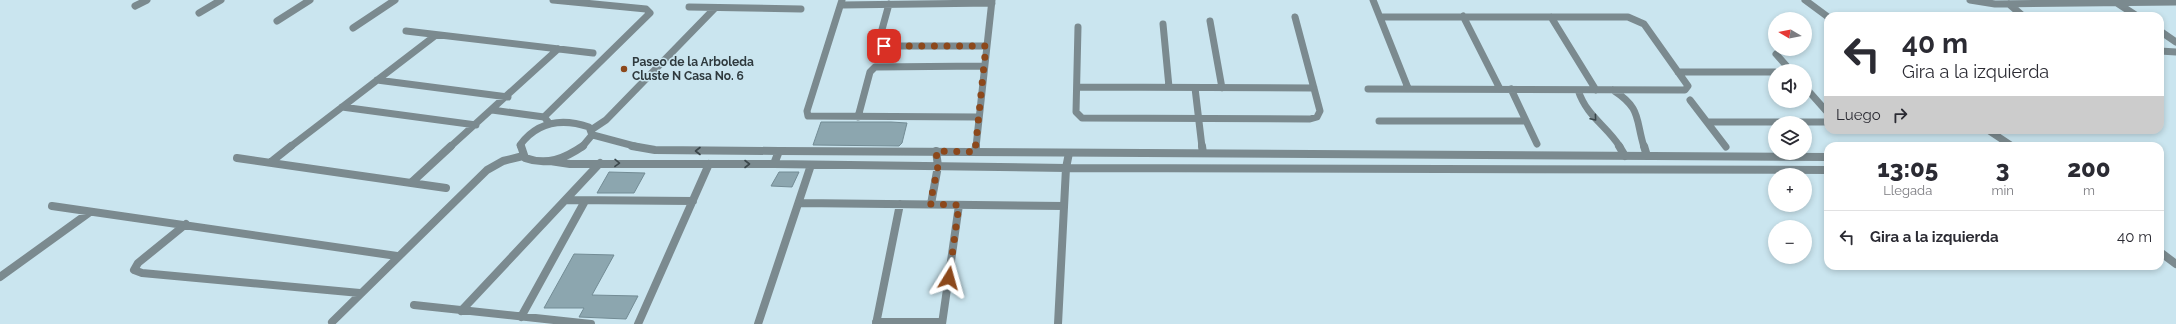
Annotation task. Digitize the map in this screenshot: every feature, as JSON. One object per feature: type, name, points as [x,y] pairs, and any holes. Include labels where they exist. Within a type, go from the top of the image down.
[{"type":"street","points":[[135,6],[147,0]]},
{"type":"street","points":[[199,13],[221,0]]},
{"type":"street","points":[[277,21],[310,0]]},
{"type":"street","points":[[353,28],[395,0]]},
{"type":"street","points":[[544,117],[650,13],[650,11],[646,9],[553,0]]},
{"type":"street","points":[[1373,0],[1408,88]]},
{"type":"street","points":[[1805,0],[1824,14]]},
{"type":"street","points":[[1970,0],[1986,4],[2176,2]]},
{"type":"street","points":[[975,152],[992,2],[889,4],[842,2],[807,111],[808,116],[817,118],[978,117]]},
{"type":"street","points":[[2116,3],[2131,12]]},
{"type":"street","points":[[889,4],[878,44],[880,46],[986,46]]},
{"type":"street","points":[[2010,4],[2019,12]]},
{"type":"street","points":[[689,7],[801,9]]},
{"type":"street","points":[[550,161],[574,154],[590,142],[592,133],[715,8]]},
{"type":"street","points":[[1463,16],[1500,89]]},
{"type":"street","points":[[1078,27],[1076,112],[1082,118],[1199,120],[1314,119],[1320,111],[1295,17]]},
{"type":"street","points":[[1368,89],[1685,90],[1688,86],[1644,24],[1638,20],[1628,17],[1380,17]]},
{"type":"street","points":[[1551,17],[1596,90]]},
{"type":"street","points":[[1210,21],[1222,88]]},
{"type":"street","points":[[1163,24],[1169,87]]},
{"type":"street","points":[[406,31],[593,52]]},
{"type":"street","points":[[2164,34],[2176,42]]},
{"type":"street","points":[[271,162],[436,35]]},
{"type":"street","points":[[412,182],[508,97],[558,49]]},
{"type":"street","points":[[2164,51],[2176,52]]},
{"type":"street","points":[[1778,56],[1785,64]]},
{"type":"street","points":[[858,117],[870,72],[875,67],[984,66]]},
{"type":"street","points":[[1678,72],[1768,72]]},
{"type":"street","points":[[377,80],[508,97]]},
{"type":"street","points":[[1077,88],[1314,88]]},
{"type":"street","points":[[1195,88],[1203,153]]},
{"type":"street","points":[[1511,89],[1537,144]]},
{"type":"street","points":[[1578,90],[1581,99],[1592,118],[1612,135],[1624,156]]},
{"type":"street","points":[[1612,90],[1628,100],[1637,114],[1639,120],[1638,128],[1647,156]]},
{"type":"street","points":[[1812,95],[1824,108]]},
{"type":"street","points":[[1690,100],[1726,147]]},
{"type":"street","points":[[342,107],[476,124]]},
{"type":"street","points":[[492,110],[544,117],[550,124]]},
{"type":"street","points":[[1379,120],[1525,121]]},
{"type":"street","points":[[523,156],[520,151],[520,145],[523,139],[530,133],[550,124],[575,122],[587,126],[592,133],[629,146],[655,150],[1824,157]]},
{"type":"street","points":[[1706,122],[1824,122]]},
{"type":"street","points":[[1994,134],[2006,142]]},
{"type":"street","points":[[774,164],[779,151]]},
{"type":"street","points":[[930,204],[938,166],[936,151]]},
{"type":"street","points":[[1058,324],[1063,206],[1066,168],[1069,153]]},
{"type":"street","points":[[332,322],[397,256],[487,170],[503,161],[523,156],[539,161],[570,164],[600,162],[1066,168],[1824,170]]},
{"type":"street","points":[[236,158],[446,188]]},
{"type":"street","points":[[461,311],[567,200],[600,162]]},
{"type":"street","points":[[638,324],[709,164]]},
{"type":"street","points":[[758,324],[800,203],[811,165]]},
{"type":"street","points":[[567,200],[693,201]]},
{"type":"street","points":[[521,317],[586,201]]},
{"type":"street","points":[[800,203],[1063,206]]},
{"type":"street","points":[[900,204],[876,323],[942,323],[959,205]]},
{"type":"street","points":[[52,206],[186,224],[397,256]]},
{"type":"street","points":[[0,277],[90,212]]},
{"type":"street","points":[[186,224],[138,263],[134,270],[142,273],[360,293]]},
{"type":"street","points":[[2164,255],[2176,264]]},
{"type":"street","points":[[414,305],[591,324]]},
{"type":"building","points":[[821,122],[907,123],[902,143],[899,146],[813,145]]},
{"type":"building","points":[[609,172],[645,173],[634,193],[597,193]]},
{"type":"building","points":[[779,172],[799,172],[792,187],[771,186]]},
{"type":"building","points":[[574,254],[614,255],[592,295],[638,296],[626,319],[579,317],[584,308],[544,308]]},
{"type":"place","name":"Paseo de la Arboleda Cluste N Casa No. 6","points":[[624,69]]},
{"type":"route","points":[[884,46],[986,46],[975,152],[936,151],[938,166],[930,204],[959,205],[949,278]]}]
